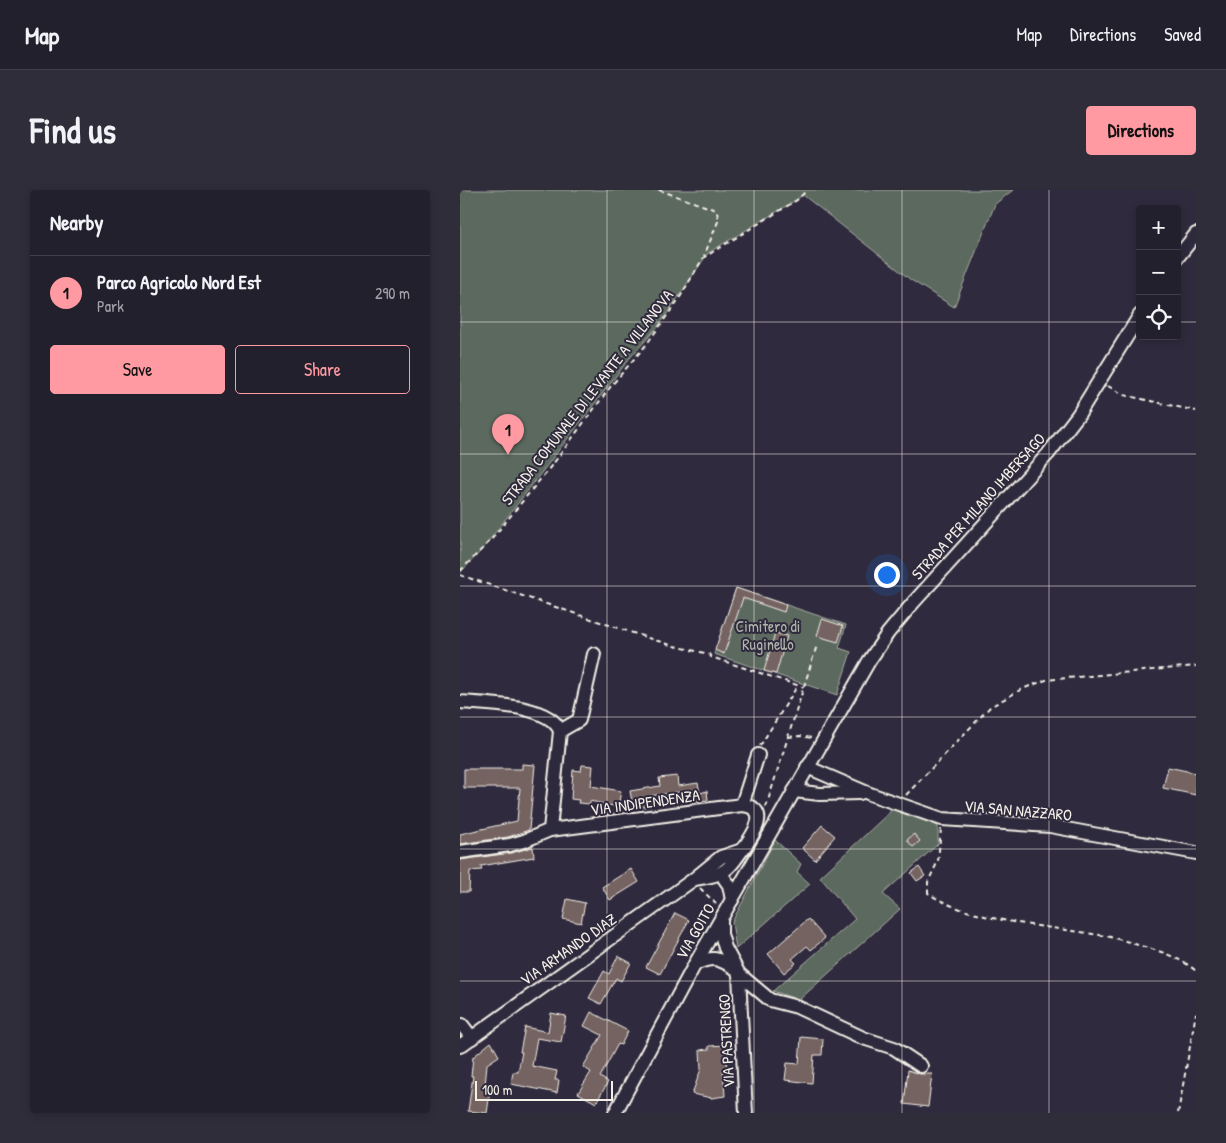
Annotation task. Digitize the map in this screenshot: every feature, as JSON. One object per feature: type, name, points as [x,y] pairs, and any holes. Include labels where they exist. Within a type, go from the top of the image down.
[{"type":"street","points":[[1181,253],[1196,234]]},
{"type":"street","name":"STRADA PER MILANO IMBERSAGO","points":[[807,767],[869,661],[888,633],[1048,454],[1078,415],[1136,322]]},
{"type":"street","points":[[560,731],[579,720],[594,654]]},
{"type":"street","points":[[460,702],[522,708],[553,720],[558,724],[560,731],[550,830]]},
{"type":"street","points":[[732,900],[729,885],[718,872],[732,865],[757,829],[757,816],[750,807],[742,805],[758,755]]},
{"type":"street","name":"VIA SAN NAZZARO","points":[[807,767],[870,794],[942,819],[1050,826],[1196,853]]},
{"type":"street","name":"VIA GOITO","points":[[615,1113],[695,964],[807,767]]},
{"type":"street","points":[[820,794],[828,776]]},
{"type":"street","name":"VIA SAN NAZZARO","points":[[794,790],[820,794],[870,794]]},
{"type":"street","name":"VIA INDIPENDENZA","points":[[460,852],[510,845],[550,830],[742,805]]},
{"type":"street","points":[[742,850],[755,860]]},
{"type":"street","name":"VIA ARMANDO DIAZ","points":[[460,1046],[694,879],[718,872],[736,878],[748,873]]},
{"type":"street","name":"VIA PASTRENGO","points":[[721,918],[721,934],[725,948],[737,971],[746,1113]]},
{"type":"street","points":[[695,964],[708,958],[715,958],[737,971],[770,1000],[797,1007],[863,1038],[894,1048],[921,1066]]},
{"type":"street","points":[[460,1025],[472,1038]]},
{"type":"path","points":[[659,190],[716,210],[719,219],[703,258]]},
{"type":"path","name":"STRADA COMUNALE DI LEVANTE A VILLANOVA","points":[[460,571],[491,540],[556,460],[611,386],[646,345],[679,299],[703,258],[797,200],[807,190]]},
{"type":"path","points":[[1099,382],[1124,395],[1196,411]]},
{"type":"path","points":[[460,575],[621,630],[709,654],[711,657],[803,687]]},
{"type":"path","points":[[757,816],[765,811],[817,645]]},
{"type":"path","points":[[897,804],[990,707],[1022,688],[1046,680],[1196,666]]},
{"type":"path","points":[[758,755],[764,740],[798,685]]},
{"type":"path","points":[[788,737],[800,736],[822,742]]},
{"type":"path","points":[[942,819],[938,861],[928,882],[928,893],[946,905],[1002,920],[1124,940],[1157,950],[1189,965],[1196,971]]},
{"type":"path","points":[[1178,1113],[1196,1013]]},
{"type":"green space","points":[[460,190],[1013,190],[995,204],[954,307],[911,280],[803,195],[708,253],[660,324],[629,359],[481,551],[460,573]]},
{"type":"green space","name":"Cimitero di Ruginello","points":[[736,588],[846,625],[839,648],[851,652],[837,695],[714,654]]},
{"type":"green space","points":[[893,809],[938,826],[938,844],[883,894],[900,909],[799,1000],[773,991],[855,919],[820,877]]},
{"type":"green space","points":[[775,840],[801,864],[797,872],[810,884],[736,949],[732,922]]},
{"type":"building","points":[[736,588],[786,605],[784,612],[743,598],[724,654],[715,650]]},
{"type":"building","points":[[822,619],[843,626],[838,642],[817,636]]},
{"type":"building","points":[[775,633],[787,636],[776,674],[764,671]]},
{"type":"building","points":[[522,764],[535,765],[529,830],[508,837],[460,844],[460,834],[517,821],[520,788],[464,788],[464,769],[522,769]]},
{"type":"building","points":[[582,765],[593,766],[591,786],[621,791],[618,807],[590,801],[590,804],[578,803],[579,800],[571,799],[573,770],[581,771]]},
{"type":"building","points":[[1168,767],[1196,773],[1196,795],[1163,788]]},
{"type":"building","points":[[677,776],[678,786],[698,783],[700,793],[707,791],[708,800],[690,803],[688,791],[650,796],[651,806],[633,808],[630,791],[660,786],[659,778]]},
{"type":"building","points":[[822,825],[835,836],[815,860],[802,848]]},
{"type":"building","points":[[914,834],[920,841],[913,847],[907,840]]},
{"type":"building","points":[[533,847],[534,857],[481,866],[482,870],[470,871],[469,892],[460,892],[460,860],[511,853]]},
{"type":"building","points":[[919,867],[925,876],[917,881],[911,873]]},
{"type":"building","points":[[631,869],[639,882],[610,900],[602,887]]},
{"type":"building","points":[[567,899],[585,903],[581,923],[563,919]]},
{"type":"building","points":[[675,913],[689,920],[660,974],[646,967]]},
{"type":"building","points":[[808,919],[825,938],[811,950],[807,946],[792,959],[796,963],[784,973],[768,954]]},
{"type":"building","points":[[618,956],[631,963],[621,981],[616,978],[601,1004],[589,998],[604,971],[609,974]]},
{"type":"building","points":[[591,1012],[628,1031],[621,1045],[618,1044],[600,1077],[608,1082],[596,1103],[578,1093],[591,1072],[583,1067],[602,1035],[584,1026]]},
{"type":"building","points":[[551,1013],[566,1016],[561,1042],[537,1038],[532,1066],[557,1071],[555,1080],[559,1080],[557,1093],[511,1084],[513,1072],[518,1072],[525,1027],[548,1032]]},
{"type":"building","points":[[801,1037],[823,1039],[822,1055],[814,1055],[812,1083],[785,1080],[787,1063],[799,1064]]},
{"type":"building","points":[[491,1042],[499,1056],[487,1064],[485,1086],[491,1086],[487,1113],[468,1111],[473,1076],[471,1076],[473,1057]]},
{"type":"building","points":[[725,1045],[727,1068],[723,1069],[725,1096],[712,1098],[692,1094],[701,1069],[700,1050],[709,1049],[709,1046]]},
{"type":"building","points":[[908,1070],[920,1074],[932,1074],[928,1107],[904,1104]]},
{"type":"place","name":"Parco Agricolo Nord Est","points":[[508,455]]}]
